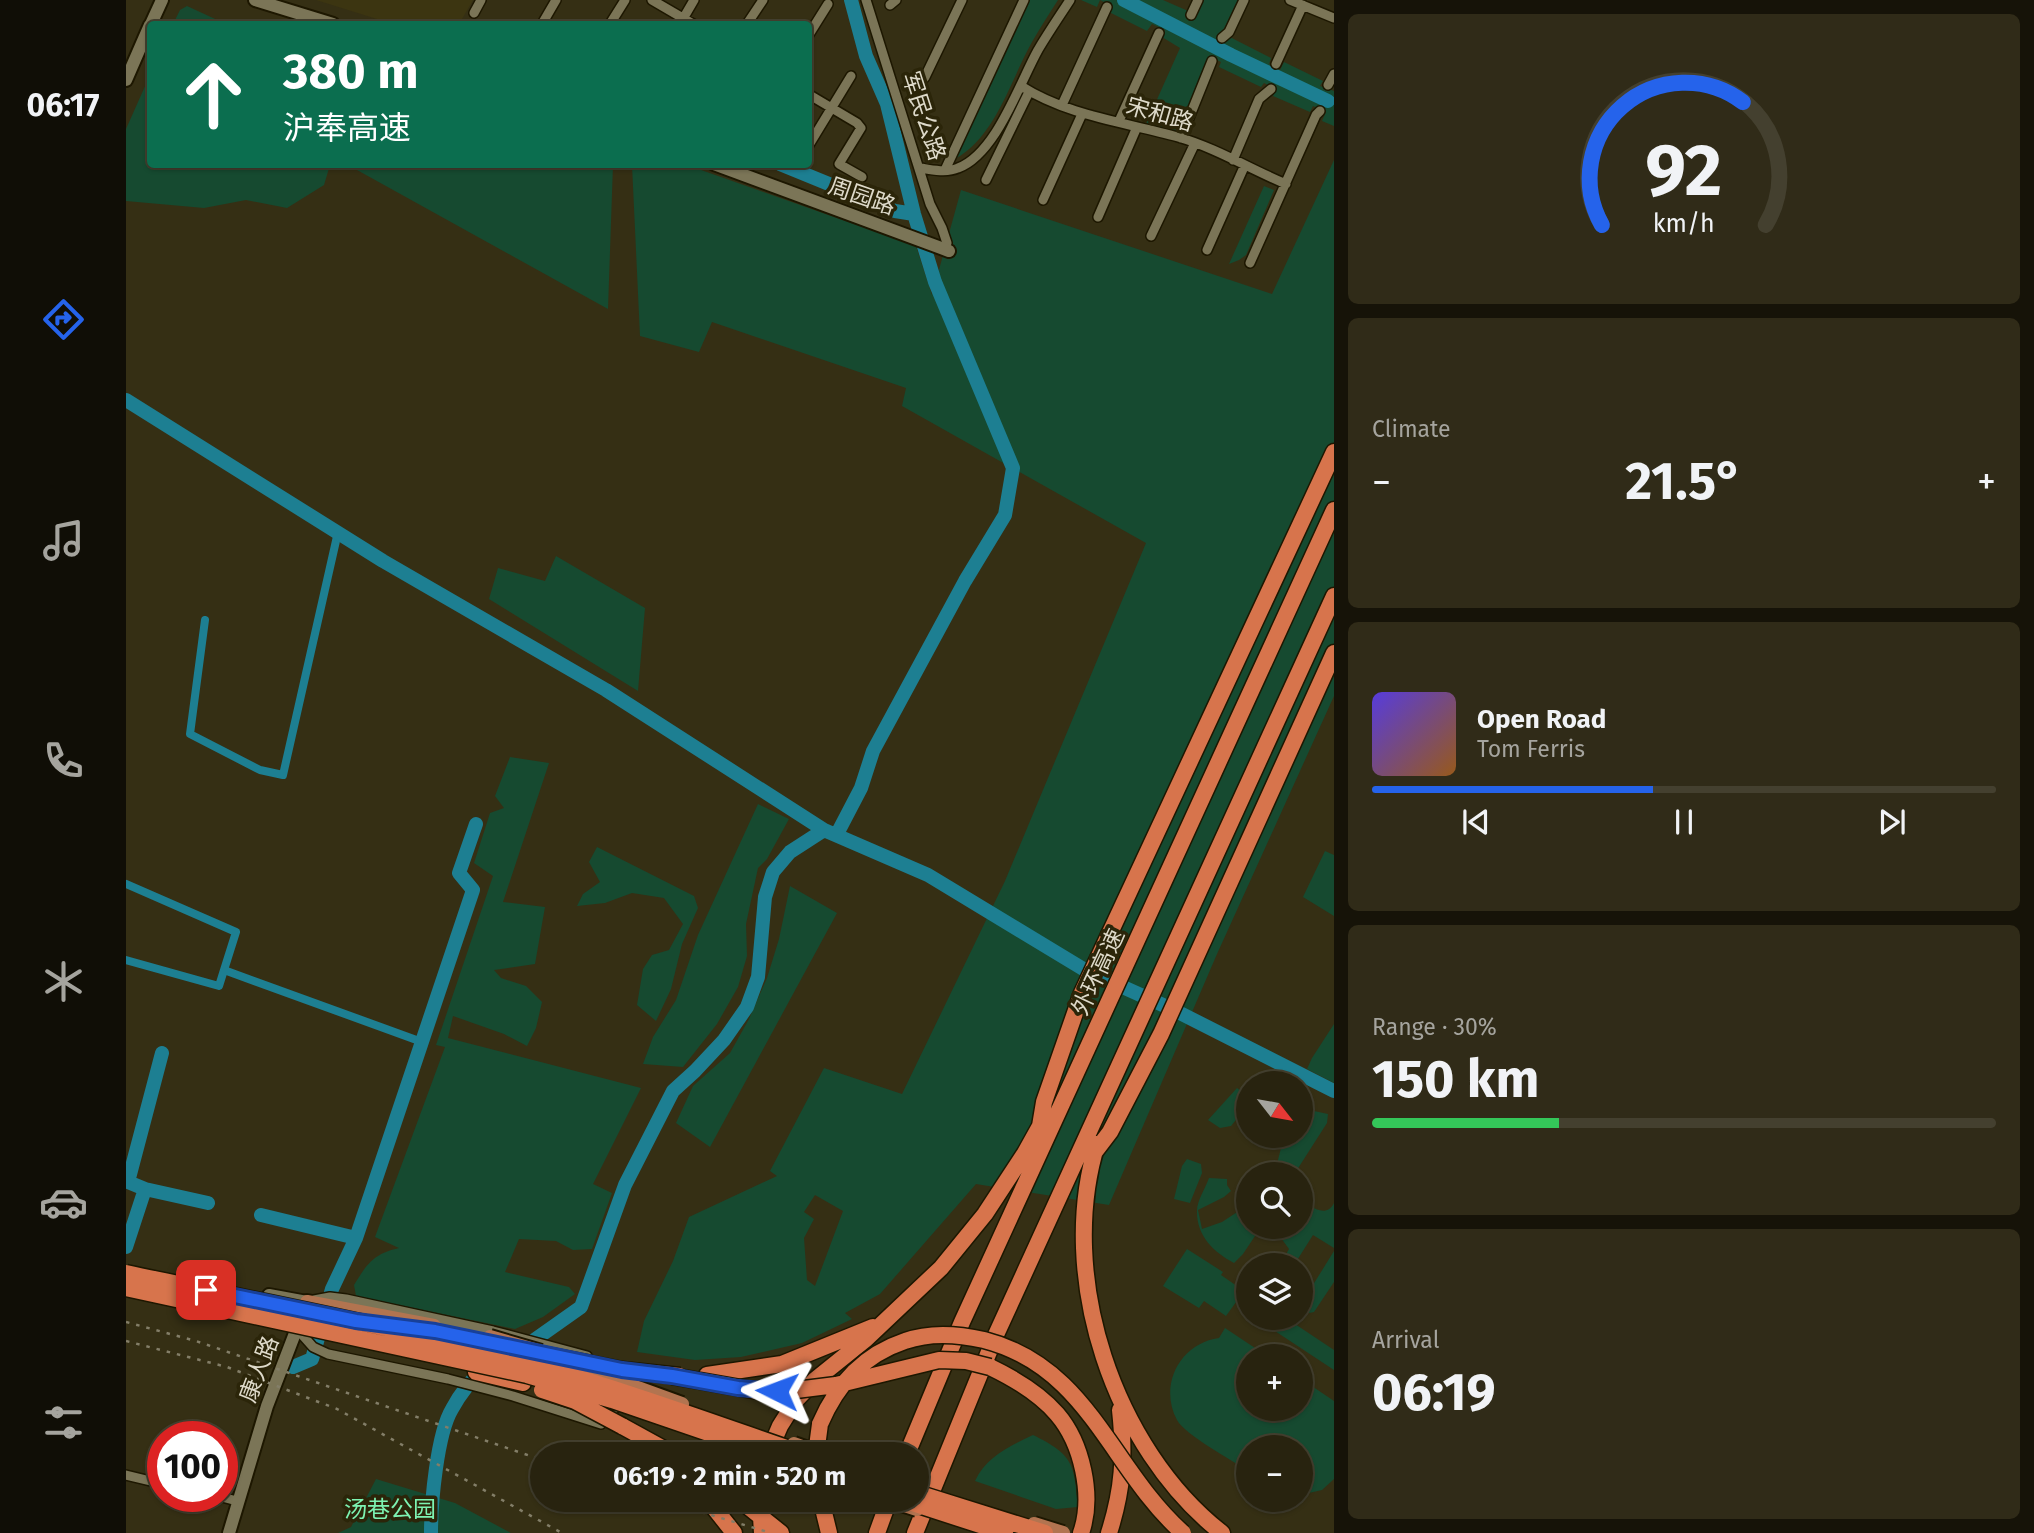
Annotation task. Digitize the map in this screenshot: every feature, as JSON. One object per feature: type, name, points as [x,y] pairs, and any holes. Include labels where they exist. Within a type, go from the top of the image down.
[{"type":"highway","points":[[774,1442],[797,1399],[815,1380],[866,1339],[919,1290],[962,1244],[1007,1182],[1040,1126],[1044,1102],[1082,993],[1334,452]]},
{"type":"highway","name":"外环高速","points":[[912,1442],[957,1334],[1334,510]]},
{"type":"highway","points":[[915,1533],[995,1337],[1334,596]]},
{"type":"highway","points":[[1094,1153],[1110,1132],[1161,1034],[1334,653]]},
{"type":"highway","points":[[1115,1074],[1116,1092],[1094,1153],[1084,1218],[1085,1268],[1093,1316],[1115,1387],[1132,1425],[1158,1468],[1189,1504],[1222,1533]]},
{"type":"highway","points":[[1040,1126],[1059,1111]]},
{"type":"highway","points":[[126,1273],[527,1374],[734,1442]]},
{"type":"highway","points":[[130,1294],[355,1329],[529,1364],[616,1389],[769,1442]]},
{"type":"highway","points":[[672,1376],[725,1373],[782,1364],[879,1325]]},
{"type":"highway","points":[[355,1329],[435,1331],[622,1370],[758,1391],[836,1385],[939,1360],[990,1367],[1014,1378],[1036,1395],[1058,1416],[1074,1443],[1083,1468],[1086,1496],[1081,1533]]},
{"type":"highway","points":[[355,1329],[435,1361],[523,1383],[575,1401],[651,1442]]},
{"type":"highway","points":[[818,1442],[820,1424],[842,1384],[861,1364],[883,1350],[910,1339],[937,1335],[963,1336],[989,1342],[1014,1351],[1039,1365],[1075,1395],[1095,1419],[1140,1488],[1156,1508],[1183,1533]]},
{"type":"highway","points":[[1109,1533],[1121,1494],[1124,1471],[1123,1435],[1115,1387]]},
{"type":"highway","points":[[622,1426],[644,1442]]},
{"type":"highway","points":[[929,1503],[1045,1533]]},
{"type":"highway","points":[[929,1505],[1005,1533]]},
{"type":"highway","points":[[717,1512],[734,1533]]},
{"type":"highway","points":[[755,1512],[781,1533]]},
{"type":"highway","points":[[761,1512],[762,1533]]},
{"type":"highway","points":[[824,1512],[829,1533]]},
{"type":"highway","points":[[877,1533],[885,1512]]},
{"type":"main road","points":[[307,1302],[492,1334],[789,1442]]},
{"type":"main road","points":[[303,1326],[331,1329],[459,1356],[721,1442]]},
{"type":"main road","points":[[929,1490],[1063,1533]]},
{"type":"main road","points":[[926,1512],[990,1533]]},
{"type":"street","points":[[153,21],[162,0]]},
{"type":"street","points":[[255,0],[324,21]]},
{"type":"street","points":[[474,13],[481,0]]},
{"type":"street","points":[[544,21],[556,0]]},
{"type":"street","points":[[612,21],[625,0]]},
{"type":"street","points":[[652,0],[681,21]]},
{"type":"street","points":[[683,21],[694,0]]},
{"type":"street","points":[[749,21],[763,0]]},
{"type":"street","name":"军民公路","points":[[866,0],[930,204],[948,247]]},
{"type":"street","points":[[915,89],[926,77],[962,0]]},
{"type":"street","points":[[945,170],[1024,0]]},
{"type":"street","points":[[986,180],[1039,50],[1070,0]]},
{"type":"street","points":[[1191,15],[1198,0]]},
{"type":"street","points":[[1222,38],[1229,32],[1244,0]]},
{"type":"street","points":[[1290,0],[1333,15]]},
{"type":"street","points":[[812,30],[828,4]]},
{"type":"street","points":[[1276,64],[1303,5]]},
{"type":"street","points":[[1062,105],[1107,7]]},
{"type":"street","points":[[1119,121],[1159,33]]},
{"type":"street","points":[[126,80],[147,34]]},
{"type":"street","points":[[1181,138],[1212,61]]},
{"type":"street","points":[[1328,85],[1334,74]]},
{"type":"street","points":[[812,140],[851,76]]},
{"type":"street","points":[[920,168],[956,170],[968,163],[991,140],[1025,89]]},
{"type":"street","name":"宋和路","points":[[1025,89],[1082,114],[1119,121],[1195,143],[1286,184]]},
{"type":"street","points":[[1233,160],[1259,99],[1270,89]]},
{"type":"street","points":[[812,96],[861,128],[839,164],[862,177]]},
{"type":"street","points":[[1250,263],[1320,111]]},
{"type":"street","points":[[1043,200],[1082,114]]},
{"type":"street","points":[[1098,217],[1138,127]]},
{"type":"street","points":[[1151,236],[1195,143]]},
{"type":"street","points":[[1207,250],[1244,167]]},
{"type":"street","name":"周园路","points":[[725,168],[948,247]]},
{"type":"street","points":[[126,1265],[236,1290],[307,1302]]},
{"type":"street","points":[[130,1294],[303,1326],[313,1347],[328,1354],[448,1379],[601,1424],[622,1399],[629,1366],[492,1334]]},
{"type":"street","name":"康人路","points":[[238,1498],[267,1406],[303,1326],[307,1302]]},
{"type":"street","points":[[126,1475],[147,1480]]},
{"type":"street","name":"康人路","points":[[229,1533],[234,1512]]},
{"type":"shaded area","points":[[316,0],[473,0],[461,21],[383,21]]},
{"type":"green space","points":[[1027,0],[1058,0],[1032,42],[992,122],[969,149],[955,159]]},
{"type":"green space","points":[[1081,0],[1100,0],[1097,7]]},
{"type":"green space","points":[[1100,0],[1163,0],[1195,14],[1201,0],[1238,0],[1222,33],[1271,58],[1269,64],[1280,70],[1284,62],[1323,81],[1320,86],[1334,91],[1334,126],[1322,121],[1326,112],[1313,106],[1310,112],[1273,96],[1276,89],[1264,83],[1261,87],[1219,67],[1221,62],[1210,57],[1205,64],[1207,72],[1178,132],[1146,124],[1180,48],[1162,37],[1165,30],[1152,24],[1147,31],[1109,12],[1112,6]]},
{"type":"green space","points":[[187,6],[220,21],[174,21],[180,10]]},
{"type":"green space","points":[[147,82],[147,168],[329,168],[324,185],[287,208],[246,200],[204,208],[126,201],[126,129]]},
{"type":"green space","points":[[1334,160],[1334,696],[1217,954],[1109,1205],[976,1184],[880,1294],[845,1313],[852,1319],[802,1343],[741,1357],[695,1360],[637,1352],[644,1321],[673,1261],[689,1217],[777,1176],[770,1171],[824,1068],[902,1094],[1005,881],[1146,543],[902,406],[906,388],[712,322],[699,352],[640,336],[632,168],[695,168],[916,246],[932,295],[961,190],[1272,294]],"holes":[[[815,1195],[843,1211],[815,1286],[807,1280],[804,1238],[814,1219],[804,1212]]]},
{"type":"green space","points":[[353,168],[613,168],[608,309]]},
{"type":"green space","points":[[1264,186],[1274,190],[1246,255],[1229,264]]},
{"type":"green space","points":[[556,556],[645,608],[638,691],[489,599],[498,568],[545,581]]},
{"type":"green space","points":[[510,757],[549,763],[503,902],[545,907],[535,964],[494,970],[501,978],[526,986],[542,1002],[536,1028],[527,1046],[504,1034],[453,1016],[448,1038],[641,1088],[593,1184],[612,1193],[592,1249],[573,1250],[556,1241],[519,1239],[505,1272],[569,1287],[575,1294],[543,1317],[515,1329],[356,1296],[354,1285],[372,1261],[383,1253],[399,1248],[375,1237],[445,1047],[436,1045],[493,876],[474,863],[490,813],[504,808],[495,796]]},
{"type":"green space","points":[[758,804],[789,819],[767,859],[758,868],[746,924],[747,956],[738,987],[717,1024],[683,1067],[643,1064],[653,1037],[676,1000],[698,935]]},
{"type":"green space","points":[[597,847],[694,896],[698,908],[682,944],[671,989],[656,1021],[637,1005],[643,969],[652,955],[669,950],[683,924],[664,898],[632,893],[605,903],[577,906],[583,894],[600,882],[589,862]]},
{"type":"green space","points":[[1325,851],[1334,855],[1334,916],[1303,897]]},
{"type":"green space","points":[[790,886],[837,913],[710,1147],[676,1123],[693,1086],[730,1053],[749,1019],[767,978],[779,939]]},
{"type":"green space","points":[[1334,1024],[1334,1083],[1307,1069]]},
{"type":"green space","points":[[1236,1089],[1236,1120],[1231,1126],[1220,1128],[1208,1120]]},
{"type":"green space","points":[[1313,1111],[1328,1114],[1327,1123],[1313,1145]]},
{"type":"green space","points":[[1281,1148],[1311,1148],[1302,1162],[1278,1162]]},
{"type":"green space","points":[[1187,1159],[1201,1164],[1202,1173],[1190,1203],[1174,1199],[1182,1166]]},
{"type":"green space","points":[[1209,1178],[1227,1179],[1231,1191],[1198,1210],[1202,1229],[1222,1222],[1236,1213],[1236,1239],[1253,1239],[1244,1253],[1236,1253],[1234,1263],[1219,1254],[1203,1235],[1197,1219],[1197,1206]]},
{"type":"green space","points":[[1334,1203],[1334,1248],[1313,1235],[1313,1207],[1323,1211]]},
{"type":"green space","points":[[1282,1239],[1310,1239],[1302,1253],[1287,1253],[1289,1249]]},
{"type":"green space","points":[[1187,1249],[1223,1272],[1221,1275],[1236,1285],[1236,1302],[1226,1316],[1204,1301],[1199,1308],[1163,1286]]},
{"type":"green space","points":[[1334,1251],[1334,1282],[1313,1312],[1313,1285]]},
{"type":"green space","points":[[1225,1328],[1249,1344],[1236,1344],[1236,1421],[1313,1421],[1313,1387],[1334,1401],[1334,1479],[1322,1490],[1313,1492],[1313,1435],[1236,1435],[1236,1463],[1199,1440],[1177,1420],[1170,1393],[1177,1367],[1194,1348],[1219,1338]]},
{"type":"green space","points":[[1273,1330],[1304,1330],[1334,1350],[1334,1370],[1313,1356],[1313,1344],[1294,1344]]},
{"type":"green space","points":[[1033,1435],[1057,1449],[1069,1462],[1075,1480],[1078,1507],[1056,1509],[975,1481],[992,1459]]},
{"type":"green space","name":"汤巷公园","points":[[376,1479],[455,1503],[511,1533],[338,1533],[351,1527]]},
{"type":"waterway","points":[[837,834],[861,788],[873,751],[965,581],[1005,515],[1013,468],[935,282],[914,214],[887,104],[866,56],[851,0]]},
{"type":"waterway","points":[[1124,0],[1328,101]]},
{"type":"waterway","points":[[790,168],[895,211],[914,214]]},
{"type":"waterway","points":[[126,400],[383,561],[606,690],[824,830],[928,875],[1085,970],[1174,1010],[1334,1091]]},
{"type":"waterway","points":[[205,620],[190,734],[260,770],[283,775],[338,532]]},
{"type":"waterway","points":[[293,1367],[312,1359],[332,1289],[356,1238],[473,890],[459,873],[476,824]]},
{"type":"waterway","points":[[523,1348],[581,1307],[625,1185],[673,1091],[724,1040],[747,1007],[758,977],[765,897],[773,872],[790,852],[824,830]]},
{"type":"waterway","points":[[126,884],[236,932],[224,970],[422,1042]]},
{"type":"waterway","points":[[126,960],[219,986],[224,970]]},
{"type":"waterway","points":[[126,1247],[145,1189],[128,1182],[162,1053]]},
{"type":"waterway","points":[[145,1189],[208,1203]]},
{"type":"waterway","points":[[261,1215],[356,1238]]},
{"type":"waterway","points":[[431,1533],[432,1504],[442,1435],[452,1409],[472,1380],[486,1366]]},
{"type":"railway","points":[[126,1322],[196,1341],[530,1456]]},
{"type":"railway","points":[[126,1341],[227,1367],[337,1409],[562,1533]]},
{"type":"railway","points":[[701,1512],[771,1533]]},
{"type":"route","points":[[206,1290],[356,1321],[435,1331],[622,1370],[758,1391],[777,1391]]}]
